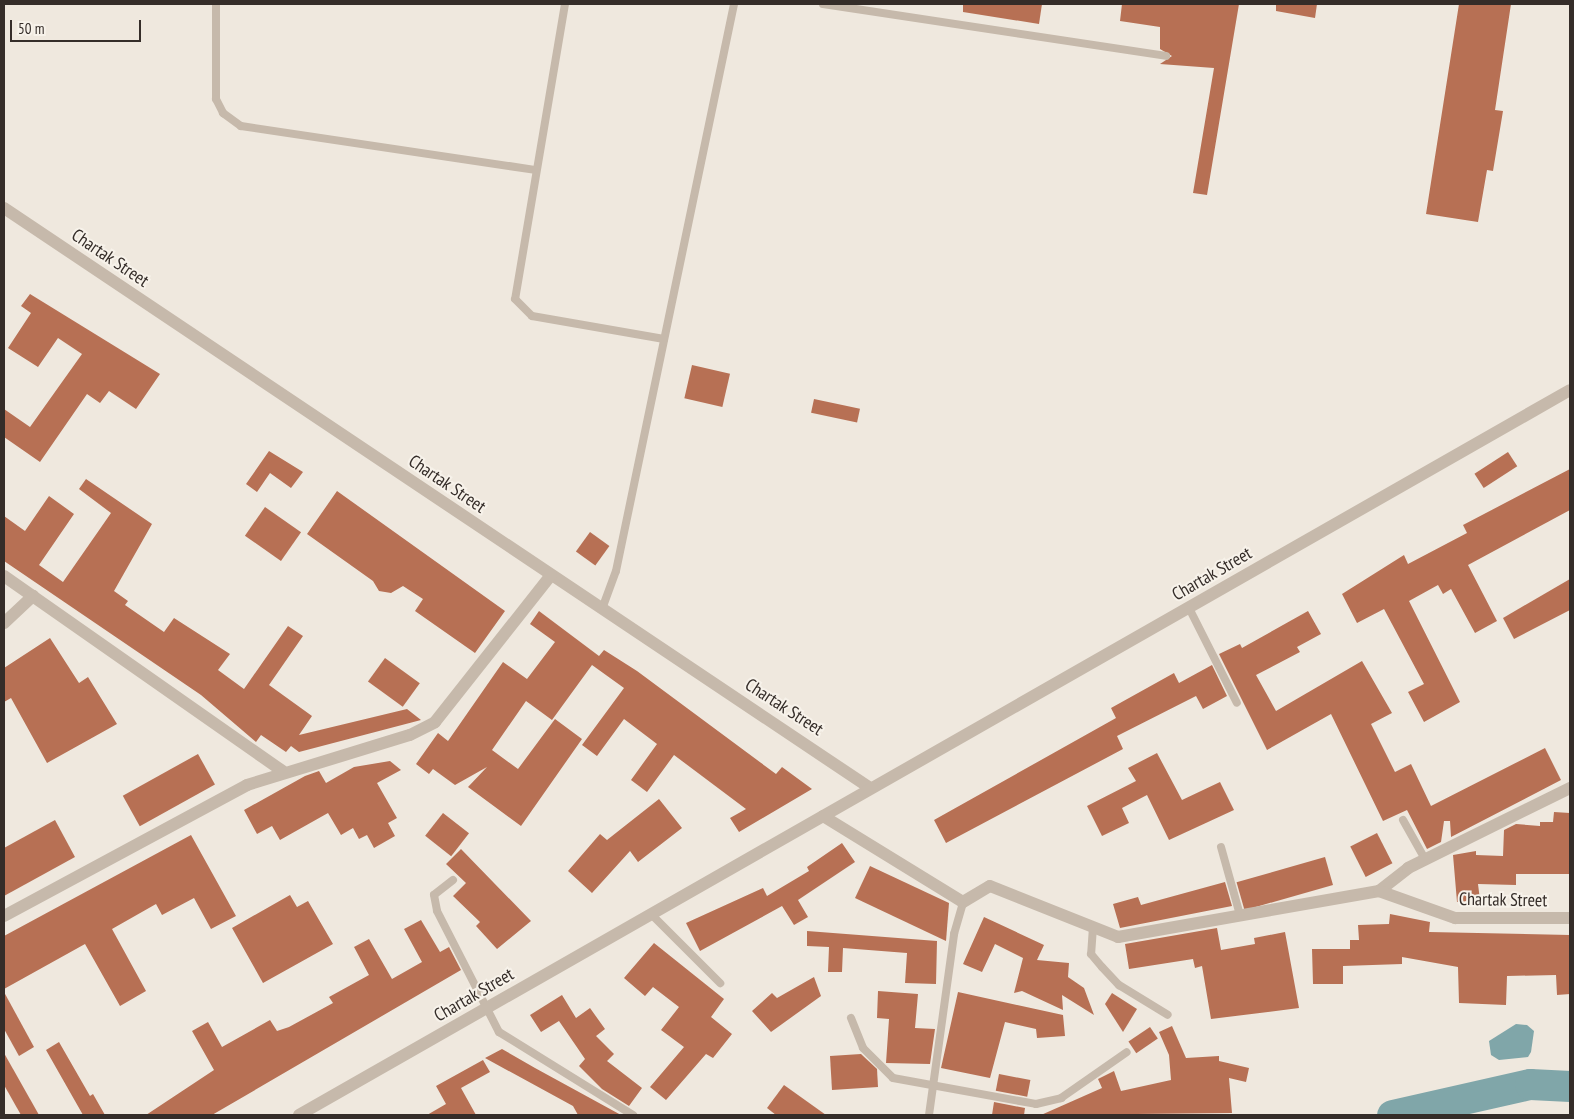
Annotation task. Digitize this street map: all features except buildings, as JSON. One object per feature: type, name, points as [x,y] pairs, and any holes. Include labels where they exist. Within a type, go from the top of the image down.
[{"type":"street","name":"Chartak Street","points":[[4,208],[870,788]]},
{"type":"street","name":"Chartak Street","points":[[299,1115],[1570,390]]},
{"type":"street","points":[[4,916],[247,785],[283,771],[410,735],[435,722],[551,575]]},
{"type":"street","points":[[4,576],[283,771]]},
{"type":"street","points":[[4,623],[33,596]]},
{"type":"street","name":"Chartak Street","points":[[963,902],[990,886],[1118,936],[1379,891],[1425,859],[1570,788]]},
{"type":"street","points":[[823,816],[963,902]]},
{"type":"street","name":"Chartak Street","points":[[1379,891],[1455,918],[1570,918]]},
{"type":"lane","points":[[216,4],[216,99],[223,114],[241,126],[535,170]]},
{"type":"lane","points":[[564,4],[515,299],[532,316],[664,339]]},
{"type":"lane","points":[[602,608],[616,571],[734,4]]},
{"type":"lane","points":[[823,4],[1166,56]]},
{"type":"lane","points":[[1189,608],[1238,703]]},
{"type":"lane","points":[[1403,820],[1425,859]]},
{"type":"lane","points":[[1221,847],[1240,915]]},
{"type":"lane","points":[[453,880],[434,895],[437,911],[488,1007],[499,1032],[633,1115]]},
{"type":"lane","points":[[929,1115],[954,934],[963,902]]},
{"type":"lane","points":[[651,914],[720,983]]},
{"type":"lane","points":[[1094,927],[1091,954],[1102,968],[1119,985],[1168,1015]]},
{"type":"lane","points":[[851,1018],[863,1048],[877,1067],[893,1078],[1036,1104],[1061,1098],[1127,1052]]},
{"type":"water","points":[[1516,1024],[1527,1025],[1534,1031],[1531,1052],[1528,1057],[1499,1060],[1491,1055],[1489,1041]]},
{"type":"waterway","points":[[1392,1115],[1530,1084],[1570,1086]]}]
